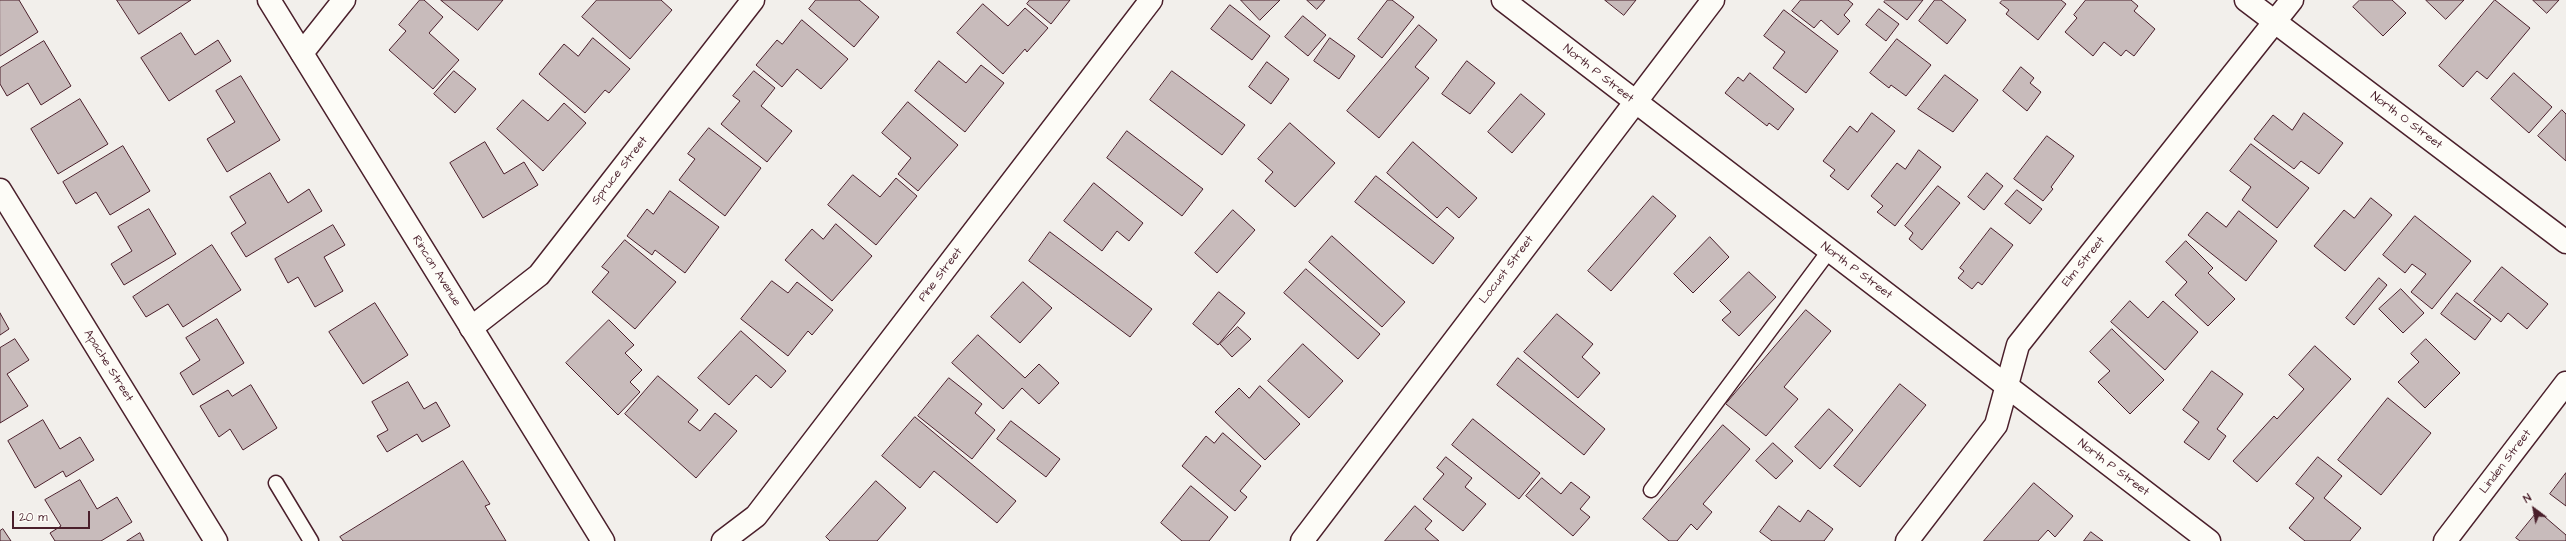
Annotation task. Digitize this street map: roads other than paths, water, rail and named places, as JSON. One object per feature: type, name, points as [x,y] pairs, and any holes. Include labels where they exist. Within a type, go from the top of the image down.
[{"type":"street","name":"Rincon Avenue","points":[[269,0],[603,541]]},
{"type":"street","points":[[302,53],[344,0]]},
{"type":"street","name":"Spruce Street","points":[[472,328],[539,275],[753,0]]},
{"type":"street","name":"Pine Street","points":[[723,541],[756,516],[1151,0]]},
{"type":"street","name":"North P Street","points":[[1503,0],[1634,102],[2209,541]]},
{"type":"street","name":"Locust Street","points":[[1302,541],[1634,102],[1713,0]]},
{"type":"street","name":"North O Street","points":[[2246,0],[2566,242]]},
{"type":"street","name":"Elm Street","points":[[1907,541],[1996,425],[2008,387],[2018,345],[2292,0]]},
{"type":"street","name":"Apache Street","points":[[0,190],[216,541]]},
{"type":"street","name":"Linden Street","points":[[2446,541],[2566,383]]},
{"type":"street","points":[[743,541],[756,516]]},
{"type":"lane","points":[[1651,490],[1829,251]]},
{"type":"lane","points":[[276,484],[311,541]]}]
